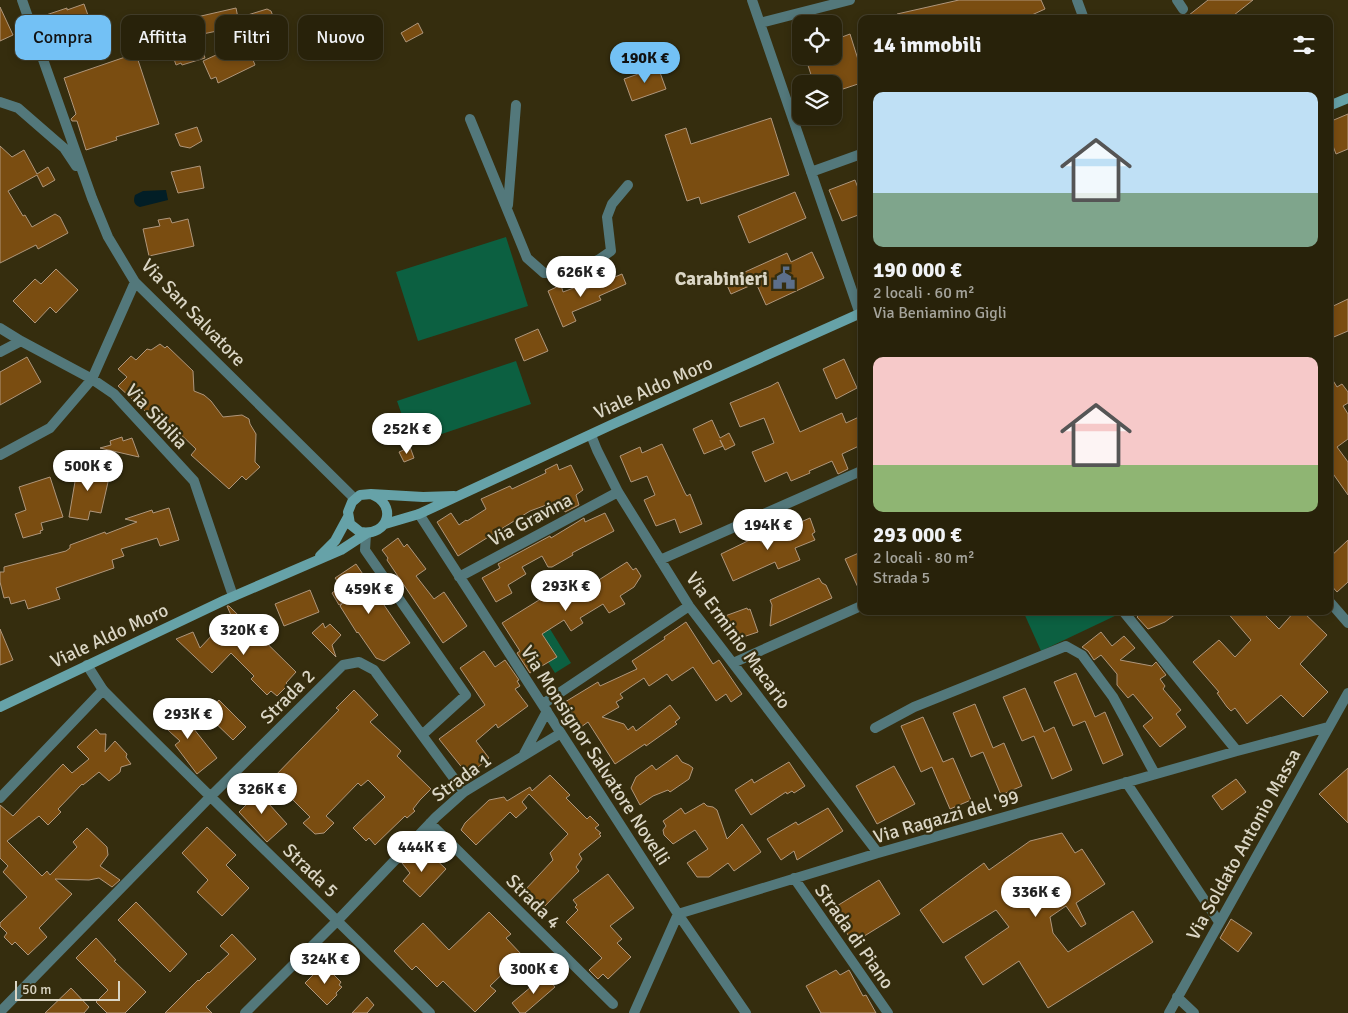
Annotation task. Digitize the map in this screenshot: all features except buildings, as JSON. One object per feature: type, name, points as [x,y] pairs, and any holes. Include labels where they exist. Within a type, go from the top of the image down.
[{"type":"main road","points":[[1333,104],[1348,98]]},
{"type":"main road","name":"Viale Aldo Moro","points":[[0,707],[233,596],[341,550],[366,534],[380,529],[384,524],[419,514],[858,315]]},
{"type":"main road","points":[[371,494],[382,500],[386,506],[388,512],[384,524]]},
{"type":"main road","name":"Viale Aldo Moro","points":[[316,561],[335,541],[348,517],[349,507],[355,498],[371,494],[423,497],[460,495]]},
{"type":"main road","points":[[348,517],[355,529],[366,534]]},
{"type":"street","name":"Via San Salvatore","points":[[22,0],[84,176],[108,237],[135,282],[355,498]]},
{"type":"street","points":[[752,0],[858,305]]},
{"type":"street","points":[[760,23],[850,0]]},
{"type":"street","points":[[1077,0],[1083,15]]},
{"type":"street","points":[[1177,0],[1183,9]]},
{"type":"street","points":[[0,102],[18,108],[25,113],[64,148],[84,176]]},
{"type":"street","points":[[507,209],[516,105]]},
{"type":"street","points":[[470,119],[527,258],[544,273],[565,273],[598,260],[611,251],[607,217],[612,204],[628,184]]},
{"type":"street","points":[[811,172],[858,155]]},
{"type":"street","points":[[0,456],[50,428],[92,379],[135,282]]},
{"type":"street","name":"Via Sibilia","points":[[0,328],[92,379],[114,394],[194,481],[233,596]]},
{"type":"street","points":[[0,352],[21,341]]},
{"type":"street","name":"Via Erminio Macario","points":[[591,435],[596,450],[618,492],[689,606],[878,854]]},
{"type":"street","points":[[660,560],[858,472]]},
{"type":"street","name":"Via Gravina","points":[[459,576],[618,492]]},
{"type":"street","name":"Via Monsignor Salvatore Novelli","points":[[419,514],[678,914],[746,1013]]},
{"type":"street","points":[[366,534],[365,550],[466,695],[422,735]]},
{"type":"street","points":[[1333,605],[1348,622]]},
{"type":"street","points":[[522,756],[545,708],[689,606]]},
{"type":"street","points":[[733,663],[858,607]]},
{"type":"street","points":[[1126,615],[1238,750]]},
{"type":"street","points":[[875,728],[914,707],[1066,646],[1082,655],[1113,697],[1155,774]]},
{"type":"street","name":"Strada 2","points":[[0,1012],[210,797],[343,665],[359,662],[374,670],[464,792]]},
{"type":"street","name":"Strada 5","points":[[87,665],[104,690],[430,1013]]},
{"type":"street","points":[[0,798],[104,690]]},
{"type":"street","name":"Via Soldato Antonio Massa","points":[[1169,1013],[1348,694]]},
{"type":"street","name":"Via Ragazzi del '99","points":[[678,914],[794,878],[1126,782],[1328,727]]},
{"type":"street","name":"Strada 1","points":[[245,1013],[338,920],[430,823],[464,792],[561,732]]},
{"type":"street","points":[[1126,782],[1219,922]]},
{"type":"street","name":"Strada 4","points":[[430,823],[613,1004]]},
{"type":"street","name":"Strada di Piano","points":[[794,878],[888,1013]]},
{"type":"street","points":[[634,1013],[678,914]]},
{"type":"street","points":[[1177,996],[1194,1013]]},
{"type":"green space","points":[[506,237],[528,306],[418,341],[396,272]]},
{"type":"green space","points":[[516,361],[531,404],[412,444],[397,401]]},
{"type":"green space","points":[[1025,615],[1117,615],[1041,651]]},
{"type":"green space","points":[[550,629],[571,663],[555,673],[548,662],[557,657],[542,634]]},
{"type":"water","points":[[166,190],[168,200],[140,207],[134,202],[135,195],[143,191]]},
{"type":"place","name":"Carabinieri","points":[[784,278]]}]
